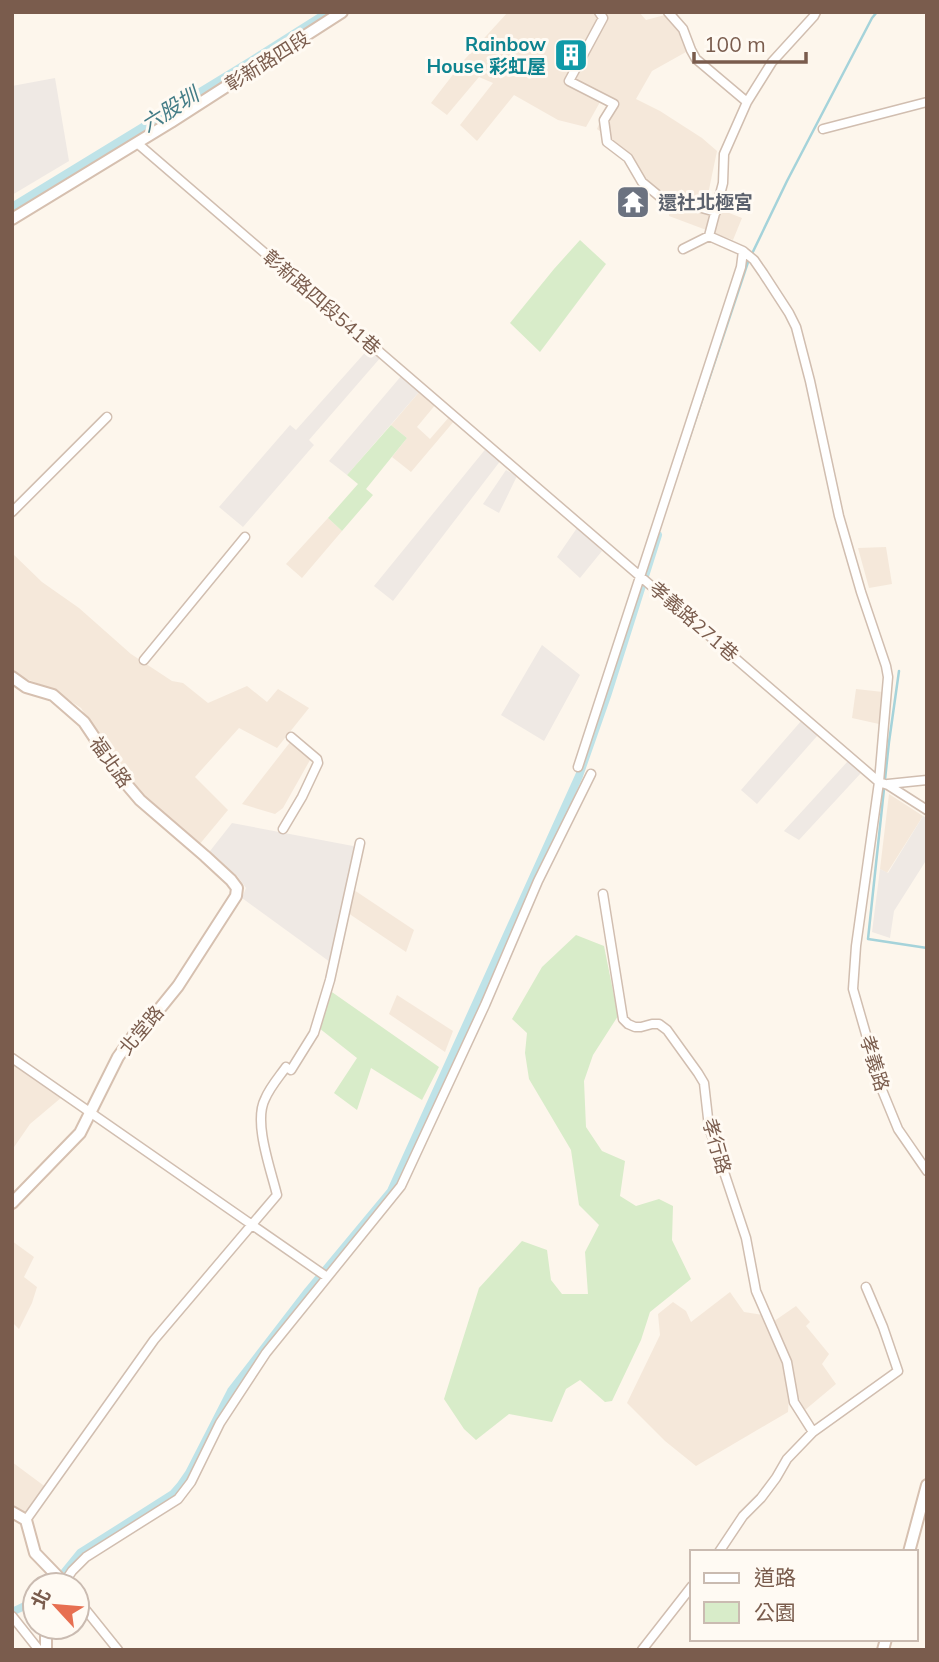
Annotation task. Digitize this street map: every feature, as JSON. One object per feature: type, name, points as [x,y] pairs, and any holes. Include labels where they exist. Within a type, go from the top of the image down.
[{"type":"street","points":[[599,12],[603,18],[569,81],[614,104],[604,120],[607,142],[628,158],[642,182],[659,196],[716,212]]},
{"type":"street","points":[[668,12],[683,29],[696,59],[747,102]]},
{"type":"street","points":[[683,249],[709,236],[723,183],[724,153],[747,102],[772,62],[816,12]]},
{"type":"street","name":"彰新路四段","points":[[12,219],[137,143],[336,14]]},
{"type":"street","points":[[823,129],[927,102]]},
{"type":"street","name":"彰新路四段541巷","points":[[137,143],[508,461]]},
{"type":"street","points":[[578,767],[741,267],[743,251],[709,236]]},
{"type":"street","name":"孝義路","points":[[743,251],[754,260],[796,327],[839,516],[886,666],[888,677],[883,783],[856,946],[853,989],[882,1090],[898,1129],[927,1171]]},
{"type":"street","points":[[12,512],[107,417]]},
{"type":"street","name":"孝義路271巷","points":[[508,461],[883,783],[927,810]]},
{"type":"street","points":[[145,660],[245,537]]},
{"type":"street","name":"福北路","points":[[12,677],[26,687],[53,695],[84,722],[123,780],[140,800],[205,856]]},
{"type":"street","points":[[283,829],[318,764],[317,759],[290,737]]},
{"type":"street","points":[[72,1571],[86,1557],[178,1499],[191,1482],[220,1423],[265,1353],[401,1186],[485,1005],[538,881],[591,774]]},
{"type":"street","points":[[883,783],[927,780]]},
{"type":"street","points":[[26,1520],[154,1340],[277,1195],[260,1126],[264,1100],[314,1033],[330,980],[360,844]]},
{"type":"street","name":"北堂路","points":[[12,1203],[80,1133],[118,1057],[136,1032],[178,986],[236,896],[237,888],[231,880],[205,856]]},
{"type":"street","name":"孝行路","points":[[603,894],[623,1019],[635,1027],[659,1024],[667,1030],[704,1083],[709,1128],[746,1238],[756,1291],[787,1362],[794,1402],[813,1432]]},
{"type":"street","points":[[12,1058],[327,1277]]},
{"type":"street","points":[[720,1550],[743,1517],[776,1478],[787,1459],[813,1432],[898,1371],[866,1287]]},
{"type":"street","points":[[910,1550],[927,1485]]},
{"type":"street","points":[[12,1512],[26,1520],[35,1553],[52,1571]]},
{"type":"street","points":[[642,1650],[690,1589]]},
{"type":"street","points":[[12,1616],[39,1650]]},
{"type":"street","points":[[91,1616],[118,1650]]},
{"type":"shaded area","points":[[508,12],[639,12],[646,20],[665,15],[680,28],[686,52],[652,71],[636,99],[660,111],[717,151],[706,204],[742,218],[733,240],[669,216],[671,199],[652,189],[637,175],[633,156],[597,129],[610,96],[604,95],[586,127],[558,120],[514,95],[477,141],[460,125],[493,83],[479,77],[447,115],[431,103],[465,59]]},
{"type":"shaded area","points":[[55,78],[69,161],[12,195],[12,86]]},
{"type":"shaded area","points":[[370,347],[381,357],[309,440],[314,445],[243,527],[219,507],[290,425],[296,430]]},
{"type":"shaded area","points":[[402,375],[420,391],[347,475],[329,461]]},
{"type":"shaded area","points":[[420,391],[436,404],[417,427],[430,439],[450,416],[455,420],[411,472],[392,457],[407,438],[391,425]]},
{"type":"shaded area","points":[[488,446],[501,460],[393,601],[374,586]]},
{"type":"shaded area","points":[[506,470],[517,476],[499,513],[483,504]]},
{"type":"shaded area","points":[[328,518],[342,531],[302,578],[286,564]]},
{"type":"shaded area","points":[[577,528],[602,551],[580,578],[557,557]]},
{"type":"shaded area","points":[[886,547],[892,584],[869,588],[858,548]]},
{"type":"shaded area","points":[[12,553],[42,582],[79,608],[131,654],[172,681],[183,683],[208,703],[247,686],[267,702],[278,689],[309,708],[277,748],[239,728],[195,777],[228,810],[199,845],[133,787],[81,708],[52,689],[19,676],[12,668]]},
{"type":"shaded area","points":[[542,645],[580,675],[544,741],[501,715]]},
{"type":"shaded area","points":[[856,689],[883,692],[879,724],[852,718]]},
{"type":"shaded area","points":[[802,720],[818,735],[757,804],[741,790]]},
{"type":"shaded area","points":[[291,741],[310,760],[283,808],[275,814],[242,804]]},
{"type":"shaded area","points":[[848,761],[861,773],[799,840],[784,831]]},
{"type":"shaded area","points":[[889,794],[923,816],[887,873],[880,869]]},
{"type":"shaded area","points":[[923,816],[927,818],[927,859],[894,911],[890,938],[872,932],[880,869],[888,873]]},
{"type":"shaded area","points":[[232,823],[353,846],[356,850],[330,962],[242,898],[246,888],[210,851]]},
{"type":"shaded area","points":[[354,890],[414,930],[406,952],[348,913]]},
{"type":"shaded area","points":[[397,995],[453,1031],[445,1052],[389,1014]]},
{"type":"shaded area","points":[[12,1061],[62,1097],[30,1124],[12,1150]]},
{"type":"shaded area","points":[[12,1241],[34,1257],[24,1277],[37,1287],[19,1329],[12,1322]]},
{"type":"shaded area","points":[[730,1292],[744,1312],[763,1315],[767,1326],[796,1306],[810,1322],[806,1326],[829,1354],[822,1364],[836,1384],[805,1410],[795,1391],[789,1394],[788,1412],[696,1466],[665,1441],[627,1403],[660,1335],[658,1314],[673,1302],[686,1311],[691,1322]]},
{"type":"shaded area","points":[[12,1462],[47,1488],[26,1518],[12,1509]]},
{"type":"green space","points":[[580,240],[606,264],[540,352],[510,323]]},
{"type":"green space","points":[[391,425],[407,438],[366,489],[373,495],[342,531],[328,518],[358,484],[347,475]]},
{"type":"green space","points":[[576,935],[604,946],[618,1016],[593,1055],[584,1081],[586,1127],[602,1151],[625,1161],[620,1196],[636,1206],[659,1199],[673,1206],[672,1240],[691,1279],[650,1312],[641,1340],[612,1401],[605,1402],[580,1380],[566,1389],[552,1422],[509,1414],[476,1440],[464,1429],[444,1399],[479,1288],[522,1241],[547,1250],[551,1280],[562,1294],[588,1294],[585,1252],[599,1225],[579,1205],[571,1150],[529,1079],[525,1053],[527,1033],[512,1019],[542,967]]},
{"type":"green space","points":[[329,990],[439,1067],[422,1100],[371,1068],[357,1110],[334,1093],[357,1058],[319,1028]]},
{"type":"waterway","name":"六股圳","points":[[12,207],[328,12]]},
{"type":"waterway","points":[[672,490],[748,262],[787,181],[877,12]]},
{"type":"waterway","points":[[65,1571],[80,1553],[173,1494],[180,1486],[231,1391],[308,1291],[391,1191],[579,776],[658,535]]},
{"type":"waterway","points":[[899,671],[868,939],[927,948]]},
{"type":"waterway","points":[[12,1612],[21,1608]]},
{"type":"place","name":"Rainbow House 彩虹屋","points":[[571,55]]},
{"type":"place","name":"還社北極宮","points":[[633,202]]}]
